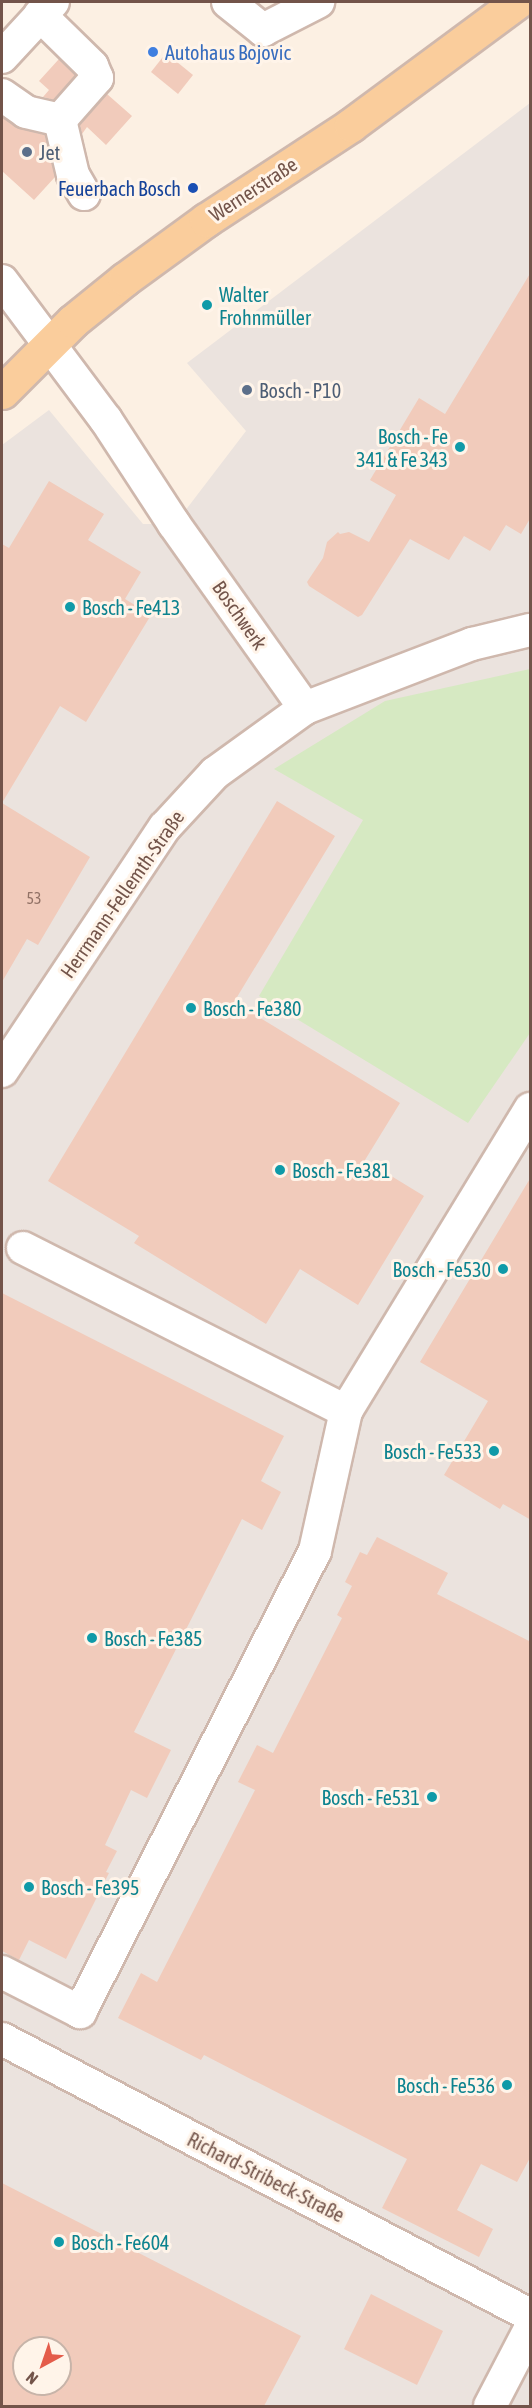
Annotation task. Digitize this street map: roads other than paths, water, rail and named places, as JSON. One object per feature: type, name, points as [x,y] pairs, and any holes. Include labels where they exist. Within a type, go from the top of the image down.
[{"type":"main road","name":"Wernerstraße","points":[[2,392],[102,297],[161,252],[206,219],[351,125],[517,2]]},
{"type":"street","points":[[228,2],[263,30],[318,2]]},
{"type":"street","points":[[2,57],[46,8],[92,66],[97,78],[60,120]]},
{"type":"street","points":[[2,95],[26,112],[60,120]]},
{"type":"street","points":[[60,120],[73,175],[84,194]]},
{"type":"street","name":"Boschwerk","points":[[2,281],[106,420],[174,524],[304,708]]},
{"type":"street","name":"Herrmann-Fellemth-Straße","points":[[2,1071],[165,826],[214,773],[304,708],[472,644],[531,630]]},
{"type":"street","points":[[2,1972],[80,2012],[315,1551],[346,1411],[531,1109]]},
{"type":"street","points":[[10,1241],[346,1411]]},
{"type":"street","name":"Richard-Stribeck-Straße","points":[[2,2039],[531,2315]]},
{"type":"street","points":[[490,2406],[531,2329]]},
{"type":"place","name":"Autohaus Bojovic","points":[[153,52]]},
{"type":"place","name":"Jet","points":[[27,152]]},
{"type":"place","name":"Feuerbach Bosch","points":[[193,188]]},
{"type":"place","name":"Walter Frohnmüller","points":[[207,305]]},
{"type":"place","name":"Bosch - P10","points":[[247,390]]},
{"type":"place","name":"Bosch - Fe 341 & Fe 343","points":[[460,447]]},
{"type":"place","name":"Bosch - Fe413","points":[[70,607]]},
{"type":"place","name":"Bosch - Fe380","points":[[191,1008]]},
{"type":"place","name":"Bosch - Fe381","points":[[280,1170]]},
{"type":"place","name":"Bosch - Fe530","points":[[503,1269]]},
{"type":"place","name":"Bosch - Fe533","points":[[494,1451]]},
{"type":"place","name":"Bosch - Fe385","points":[[92,1638]]},
{"type":"place","name":"Bosch - Fe531","points":[[432,1797]]},
{"type":"place","name":"Bosch - Fe395","points":[[29,1887]]},
{"type":"place","name":"Bosch - Fe536","points":[[507,2085]]},
{"type":"place","name":"Bosch - Fe604","points":[[59,2242]]}]
